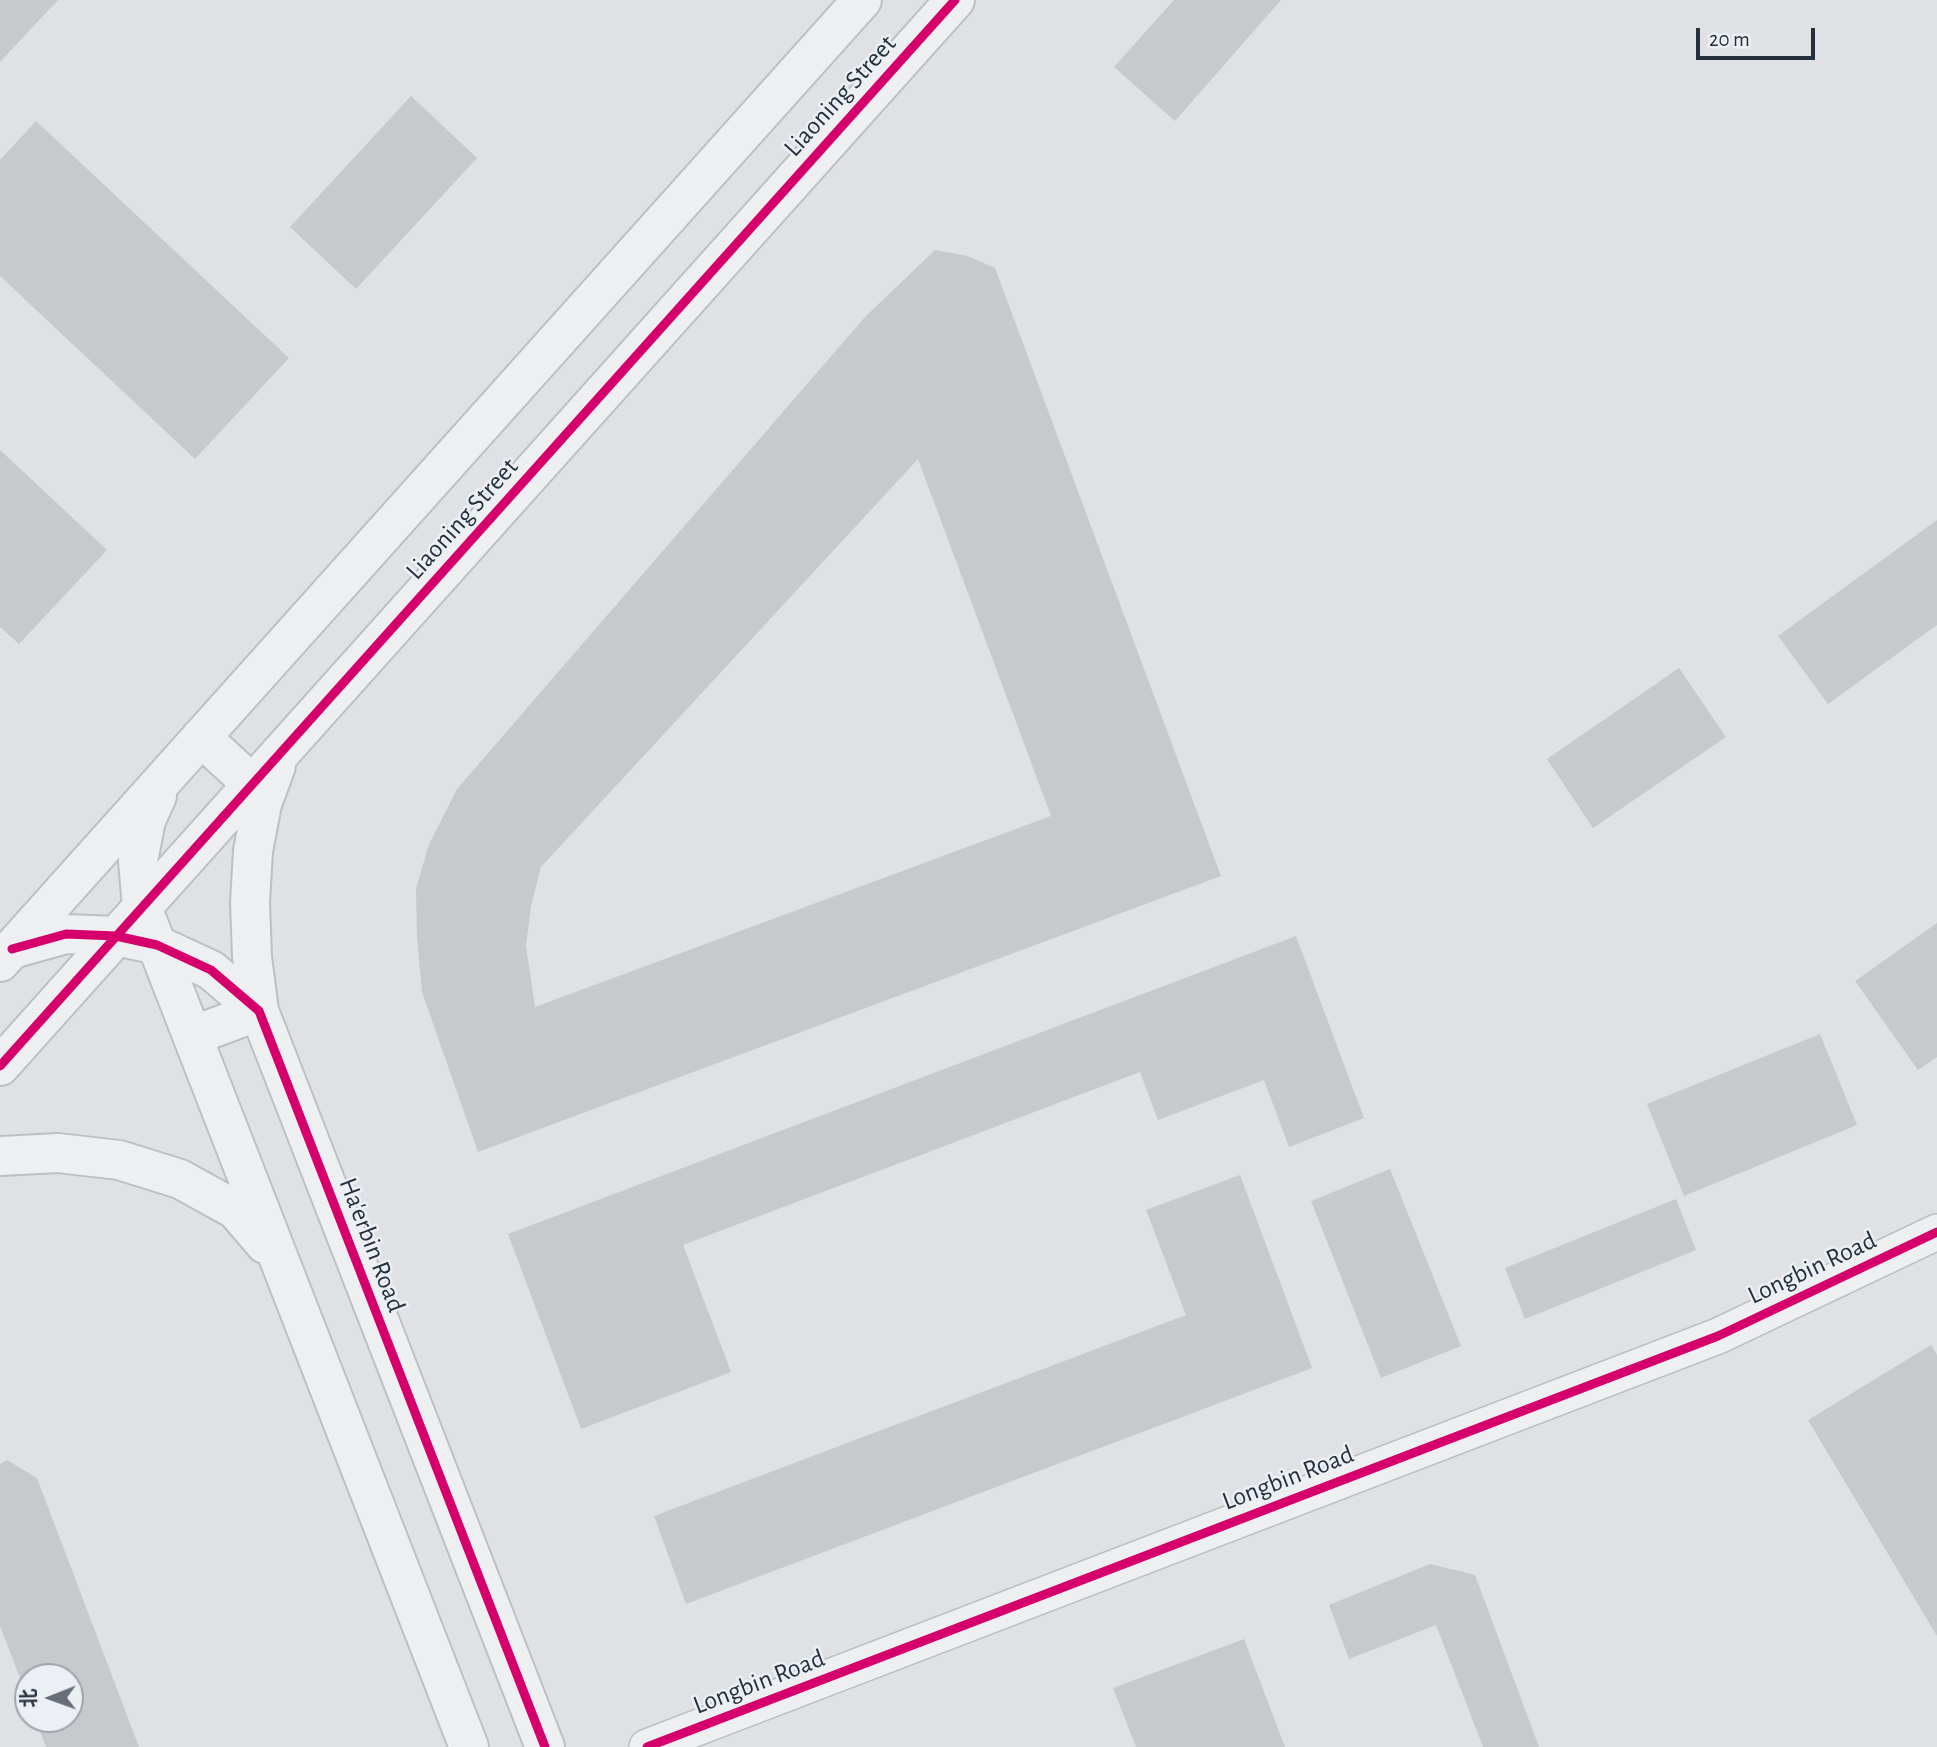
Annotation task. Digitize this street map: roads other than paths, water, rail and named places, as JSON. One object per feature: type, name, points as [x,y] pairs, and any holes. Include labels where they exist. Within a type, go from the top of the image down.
[{"type":"street","name":"Liaoning Street","points":[[6,955],[862,0]]},
{"type":"street","name":"Liaoning Street","points":[[0,1066],[955,0]]},
{"type":"street","points":[[201,737],[252,785]]},
{"type":"street","points":[[192,1035],[259,1011],[252,957],[250,902],[253,851],[262,804],[281,752]]},
{"type":"street","points":[[167,775],[146,820],[138,861],[142,907],[469,1747]]},
{"type":"street","name":"Ha'erbin Road","points":[[6,955],[66,934],[116,936],[157,945],[211,970],[259,1011],[545,1747]]},
{"type":"street","points":[[0,1156],[58,1153],[119,1160],[180,1179],[236,1210],[280,1261]]},
{"type":"street","name":"Longbin Road","points":[[647,1747],[1718,1336],[1937,1232]]}]
